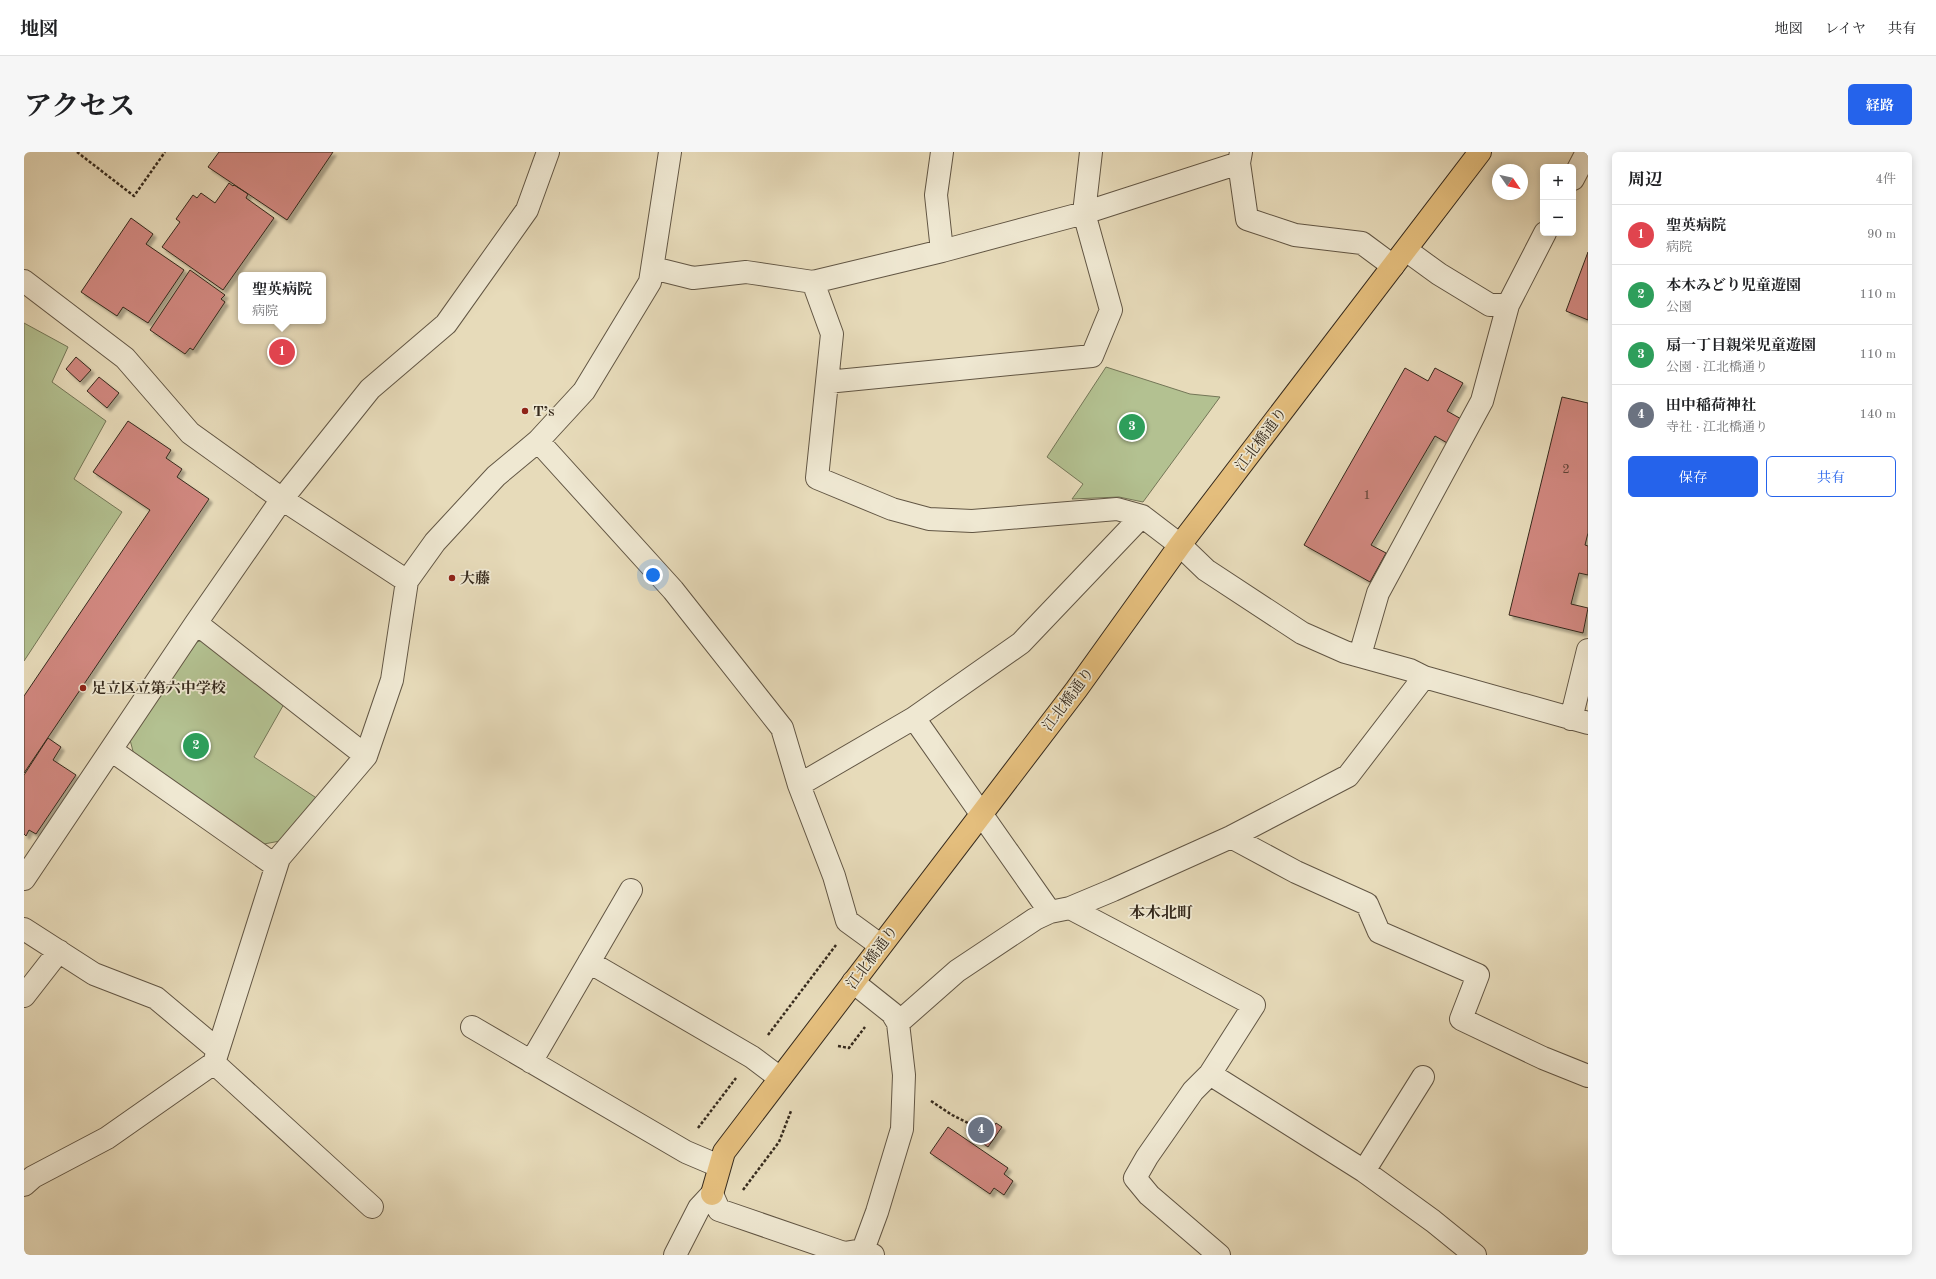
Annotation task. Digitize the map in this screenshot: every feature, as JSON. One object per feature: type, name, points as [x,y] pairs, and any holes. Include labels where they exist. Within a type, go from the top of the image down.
[{"type":"main road","name":"江北橋通り","points":[[715,1202],[719,1166],[724,1152],[880,945],[1076,690],[1180,545],[1480,152]]},
{"type":"street","points":[[24,879],[196,623],[282,499],[370,389],[446,324],[528,210],[548,152]]},
{"type":"street","points":[[24,1186],[33,1177],[107,1138],[216,1057],[279,858],[366,756],[392,680],[407,581],[435,542],[496,476],[538,441],[584,391],[650,282],[670,152]]},
{"type":"street","points":[[942,152],[936,195],[942,251]]},
{"type":"street","points":[[827,382],[1092,356],[1111,310],[1084,213],[1091,152]]},
{"type":"street","points":[[1576,173],[1587,152]]},
{"type":"street","points":[[653,268],[693,278],[746,272],[813,282],[942,251],[1084,213],[1240,157],[1247,219],[1295,235],[1362,243],[1439,274],[1490,305],[1508,306]]},
{"type":"street","points":[[1360,655],[1378,593],[1482,400],[1508,306],[1543,236]]},
{"type":"street","points":[[24,281],[125,358],[190,433],[282,499],[407,581]]},
{"type":"street","points":[[813,282],[832,334],[817,478],[892,509],[929,519],[972,521],[1117,509],[1142,516],[1180,545],[1206,570],[1302,633],[1345,652],[1410,670],[1424,677],[1579,721],[1588,650]]},
{"type":"street","points":[[538,441],[673,590],[782,728],[799,785],[834,876],[847,921],[880,945]]},
{"type":"street","points":[[799,785],[914,718],[1021,643],[1142,516]]},
{"type":"street","points":[[196,623],[366,756]]},
{"type":"street","points":[[898,1023],[957,971],[1035,919],[1060,910],[1231,837],[1348,776],[1424,677]]},
{"type":"street","points":[[914,718],[981,814],[1060,910],[1254,1005],[1210,1074],[1193,1091],[1147,1157],[1135,1178],[1149,1195],[1219,1255]]},
{"type":"street","points":[[111,750],[276,866]]},
{"type":"street","points":[[1231,837],[1296,872],[1367,904],[1379,932],[1478,975],[1460,1019],[1543,1058],[1588,1076]]},
{"type":"street","points":[[531,1062],[631,890]]},
{"type":"street","points":[[24,928],[94,974],[156,998],[372,1207]]},
{"type":"street","points":[[24,996],[59,951]]},
{"type":"street","points":[[589,962],[752,1057],[780,1078]]},
{"type":"street","points":[[715,1202],[844,1253],[868,1252],[877,1212],[902,1129],[904,1083],[898,1023],[892,1013],[853,982]]},
{"type":"street","points":[[472,1027],[686,1152],[719,1166]]},
{"type":"street","points":[[1210,1074],[1364,1171],[1433,1221],[1475,1255]]},
{"type":"street","points":[[1364,1171],[1423,1076]]},
{"type":"street","name":"江北橋通り","points":[[675,1255],[699,1208],[715,1202]]},
{"type":"path","points":[[77,152],[134,196],[165,152]]},
{"type":"path","points":[[831,1045],[849,1048],[882,1004]]},
{"type":"path","points":[[904,1083],[952,1115],[968,1123]]},
{"type":"path","points":[[715,1202],[734,1202],[779,1142],[793,1104]]},
{"type":"green space","points":[[24,323],[68,347],[52,382],[106,421],[74,479],[122,512],[24,661]]},
{"type":"green space","points":[[1106,367],[1190,394],[1220,397],[1143,502],[1119,497],[1072,499],[1083,484],[1047,457]]},
{"type":"green space","points":[[203,640],[284,704],[254,757],[318,799],[280,841],[264,844],[134,755],[129,736],[194,643]]},
{"type":"building","points":[[219,152],[333,152],[287,220],[208,167]]},
{"type":"building","points":[[229,183],[248,194],[246,198],[274,218],[223,290],[162,247],[180,222],[176,219],[193,195],[197,198],[201,193],[215,203]]},
{"type":"building","points":[[131,218],[153,234],[146,244],[184,270],[148,323],[123,307],[117,316],[81,292]]},
{"type":"building","points":[[1588,252],[1588,320],[1566,311]]},
{"type":"building","points":[[190,270],[225,295],[221,299],[225,302],[193,350],[190,348],[185,354],[150,330]]},
{"type":"building","points":[[76,357],[91,370],[80,382],[66,369]]},
{"type":"building","points":[[1405,368],[1428,381],[1435,368],[1463,383],[1447,411],[1463,420],[1449,444],[1435,436],[1371,545],[1386,553],[1370,582],[1304,545]]},
{"type":"building","points":[[99,377],[119,393],[107,408],[87,391]]},
{"type":"building","points":[[1562,397],[1588,403],[1588,533],[1585,545],[1588,546],[1588,575],[1579,573],[1571,604],[1588,608],[1583,633],[1509,615]]},
{"type":"building","points":[[128,421],[171,450],[166,458],[182,469],[177,477],[209,499],[24,773],[24,696],[150,510],[93,472]]},
{"type":"building","points":[[48,738],[61,747],[53,760],[76,775],[36,834],[29,830],[26,836],[24,834],[24,775]]},
{"type":"building","points":[[977,1117],[981,1120],[982,1117],[994,1126],[996,1123],[1002,1127],[988,1147],[966,1131]]},
{"type":"building","points":[[948,1127],[1008,1168],[1004,1174],[1013,1181],[1004,1195],[994,1188],[990,1194],[930,1153]]},
{"type":"place","name":"聖英病院","points":[[282,352]]},
{"type":"place","name":"T’s","points":[[525,411]]},
{"type":"place","name":"扇一丁目親栄児童遊園","points":[[1132,427]]},
{"type":"place","name":"大藤","points":[[452,578]]},
{"type":"place","name":"足立区立第六中学校","points":[[83,688]]},
{"type":"place","name":"本木みどり児童遊園","points":[[196,746]]},
{"type":"place","name":"田中稲荷神社","points":[[981,1130]]},
{"type":"district","name":"本木北町","points":[[1161,912]]}]
